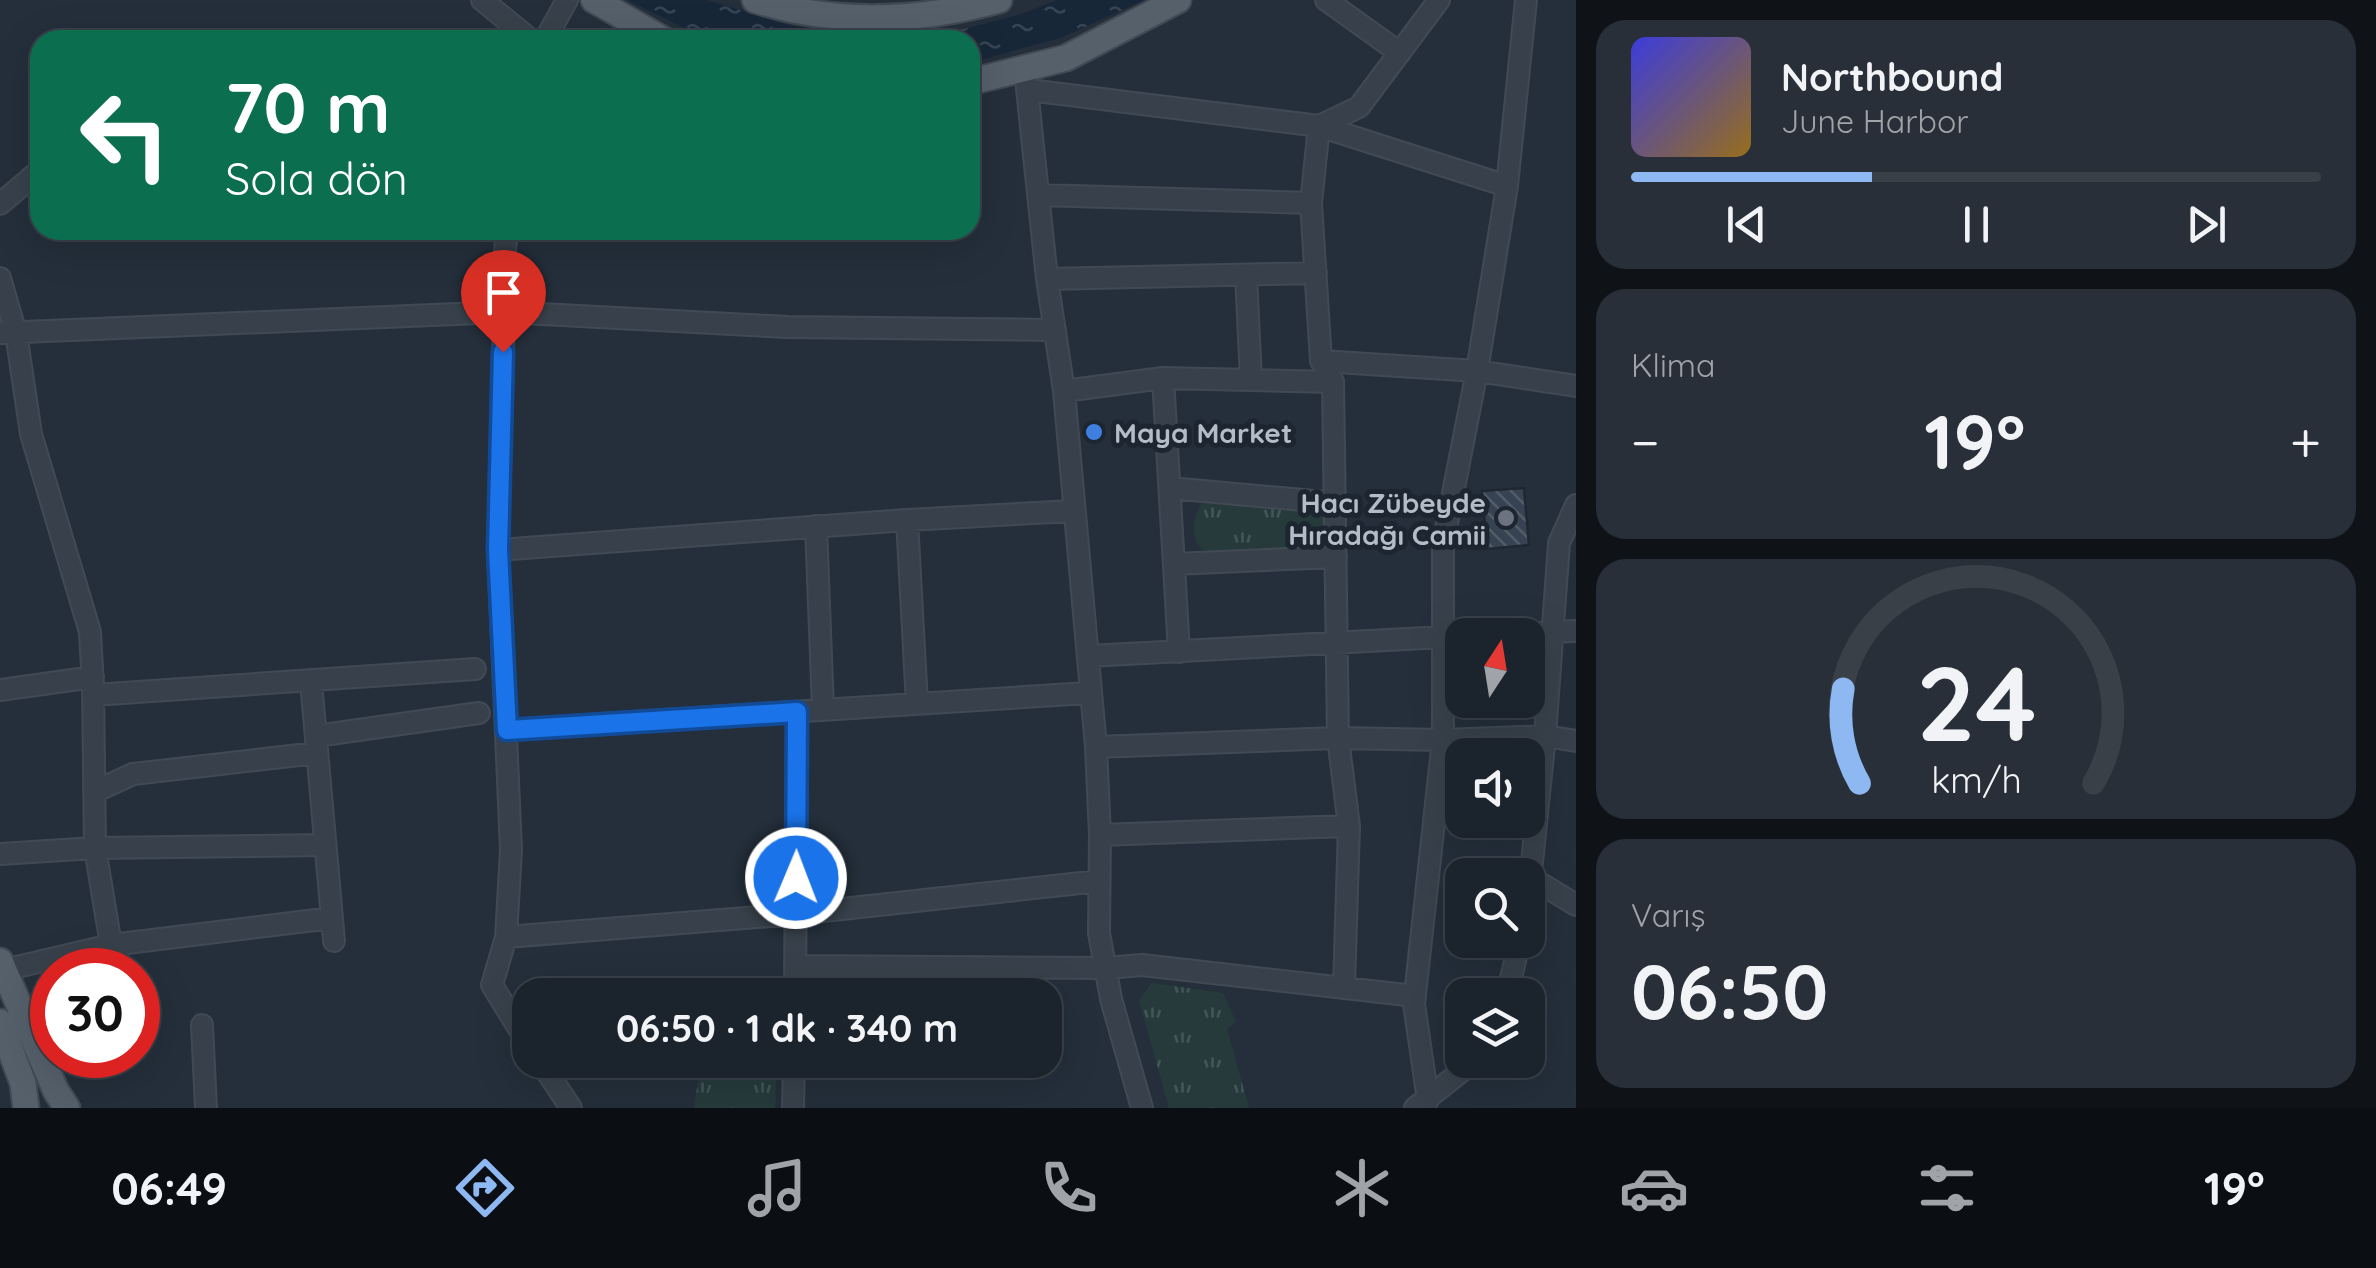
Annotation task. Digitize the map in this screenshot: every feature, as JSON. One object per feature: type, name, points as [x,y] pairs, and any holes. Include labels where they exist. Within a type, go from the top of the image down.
[{"type":"main road","points":[[594,0],[646,30]]},
{"type":"main road","points":[[755,0],[826,15],[886,19],[998,0]]},
{"type":"main road","points":[[980,82],[1027,80],[1178,0]]},
{"type":"main road","points":[[2,966],[67,1108]]},
{"type":"main road","points":[[0,1022],[23,1083],[26,1108]]},
{"type":"street","points":[[482,0],[519,30]]},
{"type":"street","points":[[551,30],[568,0]]},
{"type":"street","points":[[1326,0],[1400,52]]},
{"type":"street","points":[[1319,126],[1359,107],[1439,0]]},
{"type":"street","points":[[1452,618],[1444,544],[1507,186],[1526,0]]},
{"type":"street","points":[[1142,1108],[1098,932],[1100,834],[1096,747],[1088,693],[1064,391],[1047,279],[1027,80],[1319,126],[1507,186]]},
{"type":"street","points":[[1319,126],[1311,203],[1322,362],[1333,382],[1338,738],[1349,826],[1344,987]]},
{"type":"street","points":[[0,204],[30,178]]},
{"type":"street","points":[[1039,194],[1311,203]]},
{"type":"street","points":[[506,240],[498,550],[512,850],[506,937],[492,985],[512,1018]]},
{"type":"street","points":[[1047,279],[1316,273]]},
{"type":"street","points":[[1246,274],[1251,380]]},
{"type":"street","points":[[0,278],[30,434],[90,632],[95,848],[110,945]]},
{"type":"street","points":[[8,333],[504,312],[788,327],[1054,330]]},
{"type":"street","points":[[1322,362],[1477,371],[1576,386]]},
{"type":"street","points":[[1064,391],[1163,378],[1333,382]]},
{"type":"street","points":[[1163,378],[1180,652]]},
{"type":"street","points":[[1170,488],[1336,503]]},
{"type":"street","points":[[1532,858],[1559,543],[1576,506]]},
{"type":"street","points":[[498,550],[1073,511]]},
{"type":"street","points":[[907,520],[917,704]]},
{"type":"street","points":[[816,526],[824,710]]},
{"type":"street","points":[[1174,564],[1336,556]]},
{"type":"street","points":[[1545,632],[1576,630]]},
{"type":"street","points":[[1088,656],[1445,636]]},
{"type":"street","points":[[0,690],[311,682],[475,669]]},
{"type":"street","points":[[311,682],[334,940]]},
{"type":"street","points":[[507,730],[1088,693]]},
{"type":"street","points":[[795,978],[797,712]]},
{"type":"street","points":[[94,792],[132,774],[479,713]]},
{"type":"street","points":[[1422,1104],[1415,996],[1445,718]]},
{"type":"street","points":[[1096,747],[1338,738],[1443,740],[1545,736],[1576,740]]},
{"type":"street","points":[[1100,834],[1349,826]]},
{"type":"street","points":[[0,854],[95,848],[325,845]]},
{"type":"street","points":[[506,937],[796,914],[1099,881]]},
{"type":"street","points":[[1545,886],[1576,905]]},
{"type":"street","points":[[2,966],[110,945],[332,918]]},
{"type":"street","points":[[795,966],[1142,965],[1415,996]]},
{"type":"street","points":[[202,1024],[206,1108]]},
{"type":"street","points":[[551,1078],[571,1108]]},
{"type":"street","points":[[793,1108],[794,1078]]},
{"type":"street","points":[[1422,1104],[1454,1078]]},
{"type":"green space","points":[[1203,502],[1334,512],[1336,552],[1207,554],[1197,542],[1194,529]]},
{"type":"green space","points":[[1152,983],[1223,993],[1236,1022],[1227,1029],[1249,1108],[1169,1108],[1139,1000]]},
{"type":"green space","points":[[698,1078],[776,1078],[775,1108],[694,1108]]},
{"type":"water","points":[[627,0],[708,0],[792,26],[831,30],[688,30]]},
{"type":"water","points":[[1057,0],[1144,0],[1061,38],[980,60],[980,30],[950,30],[1021,14]]},
{"type":"building","name":"Hacı Zübeyde Hıradağı Camii","points":[[1524,488],[1529,545],[1487,549],[1482,491]]},
{"type":"place","name":"Maya Market","points":[[1094,432]]},
{"type":"place","name":"Hacı Zübeyde Hıradağı Camii","points":[[1506,518]]},
{"type":"route","points":[[503,352],[498,550],[507,730],[797,712],[796,878]]}]
